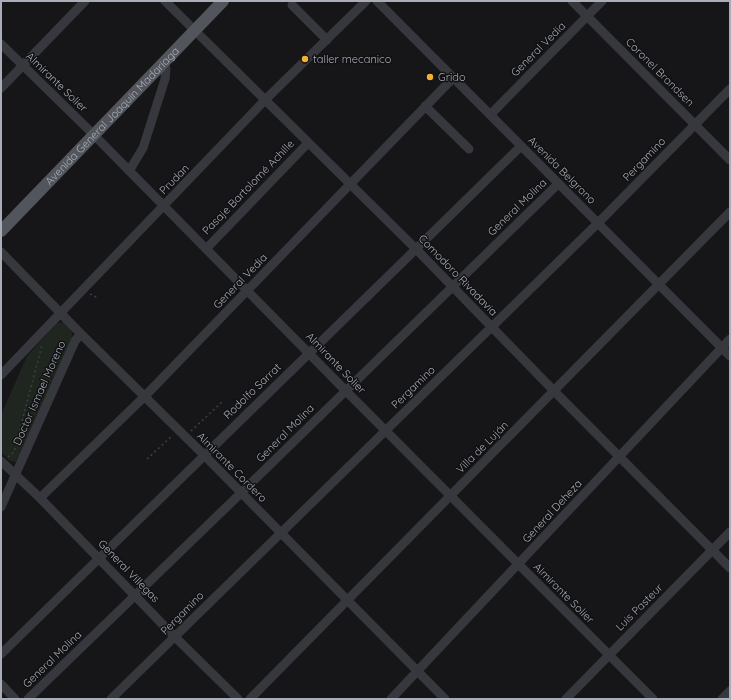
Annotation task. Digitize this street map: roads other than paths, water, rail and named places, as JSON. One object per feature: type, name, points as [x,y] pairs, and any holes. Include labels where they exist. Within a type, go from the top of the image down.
[{"type":"main road","name":"Avenida General Joaquín Madariaga","points":[[1,231],[223,1]]},
{"type":"street","points":[[1,88],[85,1]]},
{"type":"street","name":"Comodoro Rivadavia","points":[[165,1],[351,184],[730,568]]},
{"type":"street","name":"Prudan","points":[[1,375],[164,207],[265,100],[366,1]]},
{"type":"street","name":"Coronel Brandsen","points":[[572,1],[730,160]]},
{"type":"street","name":"General Vedia","points":[[491,114],[602,1]]},
{"type":"street","name":"Avenida Belgrano","points":[[381,2],[453,78],[491,114],[558,184],[730,356]]},
{"type":"street","points":[[292,5],[327,40]]},
{"type":"street","name":"Almirante Solier","points":[[1,44],[94,135],[345,390],[654,699]]},
{"type":"street","points":[[129,171],[143,148],[152,120],[165,79],[166,69],[164,62]]},
{"type":"street","name":"General Vedia","points":[[40,498],[145,396],[453,78]]},
{"type":"street","name":"Pergamino","points":[[111,699],[598,223],[730,89]]},
{"type":"street","points":[[425,106],[469,149]]},
{"type":"street","name":"Pasaje Bartolomé Achille","points":[[206,248],[308,143]]},
{"type":"street","name":"Rodolfo Sarrat","points":[[1,654],[521,146]]},
{"type":"street","name":"General Molina","points":[[28,699],[558,184]]},
{"type":"street","name":"Villa de Luján","points":[[250,699],[730,212]]},
{"type":"street","name":"Almirante Cordero","points":[[1,252],[445,699]]},
{"type":"street","name":"Doctor Ismael Moreno","points":[[1,507],[75,341],[81,334]]},
{"type":"street","name":"General Deheza","points":[[391,699],[730,339]]},
{"type":"street","name":"General Villegas","points":[[2,462],[40,498],[136,595],[175,637],[238,699]]},
{"type":"street","name":"Luis Pasteur","points":[[566,699],[730,532]]},
{"type":"street","points":[[1,684],[15,699]]},
{"type":"street","points":[[722,699],[730,691]]},
{"type":"place","name":"taller mecanico","points":[[305,59]]},
{"type":"place","name":"Grido","points":[[430,77]]}]
